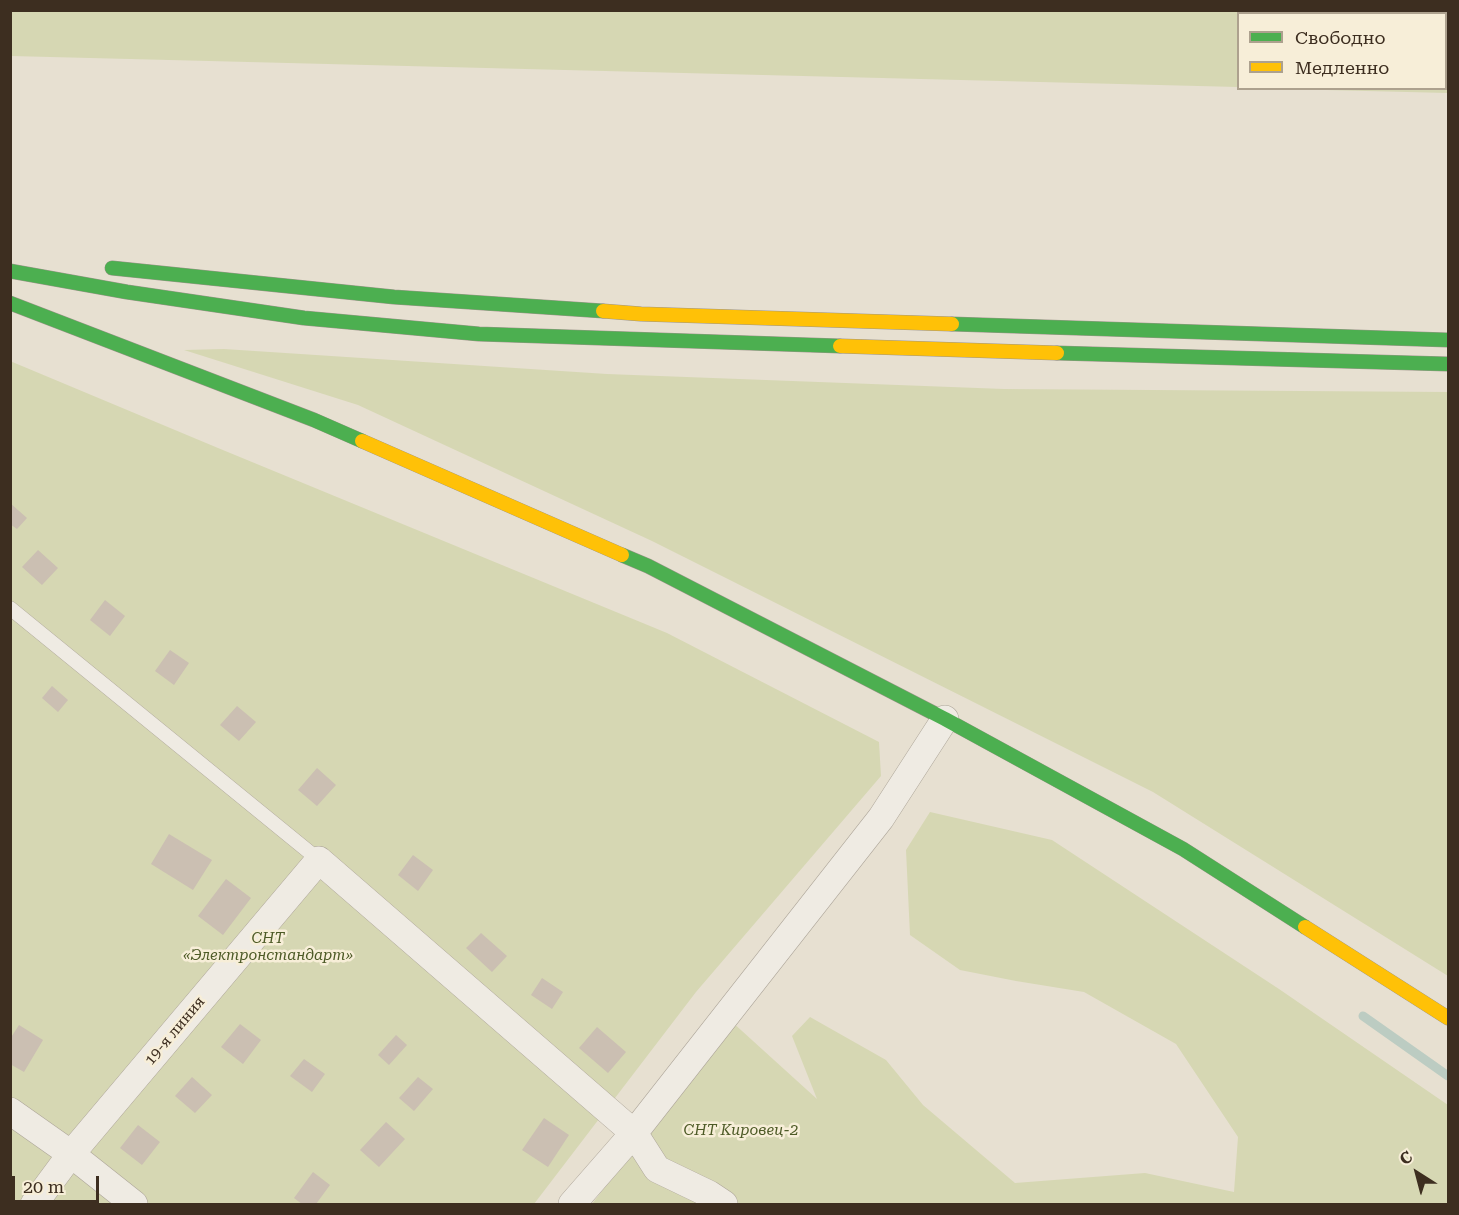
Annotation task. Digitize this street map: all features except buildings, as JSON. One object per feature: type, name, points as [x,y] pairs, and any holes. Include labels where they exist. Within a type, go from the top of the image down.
[{"type":"main road","points":[[104,267],[394,297],[641,314],[1449,340]]},
{"type":"main road","points":[[10,271],[127,292],[304,318],[479,334],[1449,364]]},
{"type":"main road","points":[[10,303],[314,420],[648,566],[945,718],[1183,849],[1449,1018]]},
{"type":"street","points":[[572,1204],[634,1133],[881,818],[945,718]]},
{"type":"street","points":[[319,860],[634,1133],[657,1169],[709,1194],[724,1204]]},
{"type":"street","name":"19-я линия","points":[[34,1204],[71,1154],[319,860]]},
{"type":"street","points":[[10,1111],[71,1154],[134,1204]]},
{"type":"lane","points":[[10,608],[319,860]]},
{"type":"green space","points":[[11,10],[1448,11],[1448,93],[1326,90],[1447,90],[1447,12],[1237,12],[1237,87],[11,56]]},
{"type":"green space","points":[[224,349],[607,374],[1004,389],[1448,392],[1448,976],[1153,792],[652,541],[358,405],[184,350]]},
{"type":"green space","name":"СНТ «Электронстандарт»","points":[[10,361],[667,633],[879,742],[881,776],[696,992],[534,1204],[11,1204]]},
{"type":"green space","name":"СНТ Кировец-2","points":[[930,812],[1052,840],[1279,989],[1448,1105],[1448,1204],[592,1204],[731,1021],[817,1099],[792,1036],[810,1017],[886,1060],[923,1105],[1015,1183],[1145,1173],[1234,1192],[1238,1137],[1176,1044],[1084,992],[960,970],[910,935],[906,850]]},
{"type":"waterway","points":[[1363,1016],[1448,1076]]},
{"type":"traffic: fast","points":[[112,268],[394,297],[603,311]]},
{"type":"traffic: fast","points":[[10,271],[127,292],[304,318],[479,334],[840,346]]},
{"type":"traffic: fast","points":[[10,303],[314,420],[362,441]]},
{"type":"traffic: fast","points":[[952,324],[1448,340]]},
{"type":"traffic: fast","points":[[1057,353],[1448,364]]},
{"type":"traffic: fast","points":[[622,555],[648,566],[945,719],[1183,849],[1305,927]]},
{"type":"traffic: slow","points":[[603,311],[952,324]]},
{"type":"traffic: slow","points":[[840,346],[1057,353]]},
{"type":"traffic: slow","points":[[362,441],[622,555]]},
{"type":"traffic: slow","points":[[1305,927],[1448,1018]]}]
